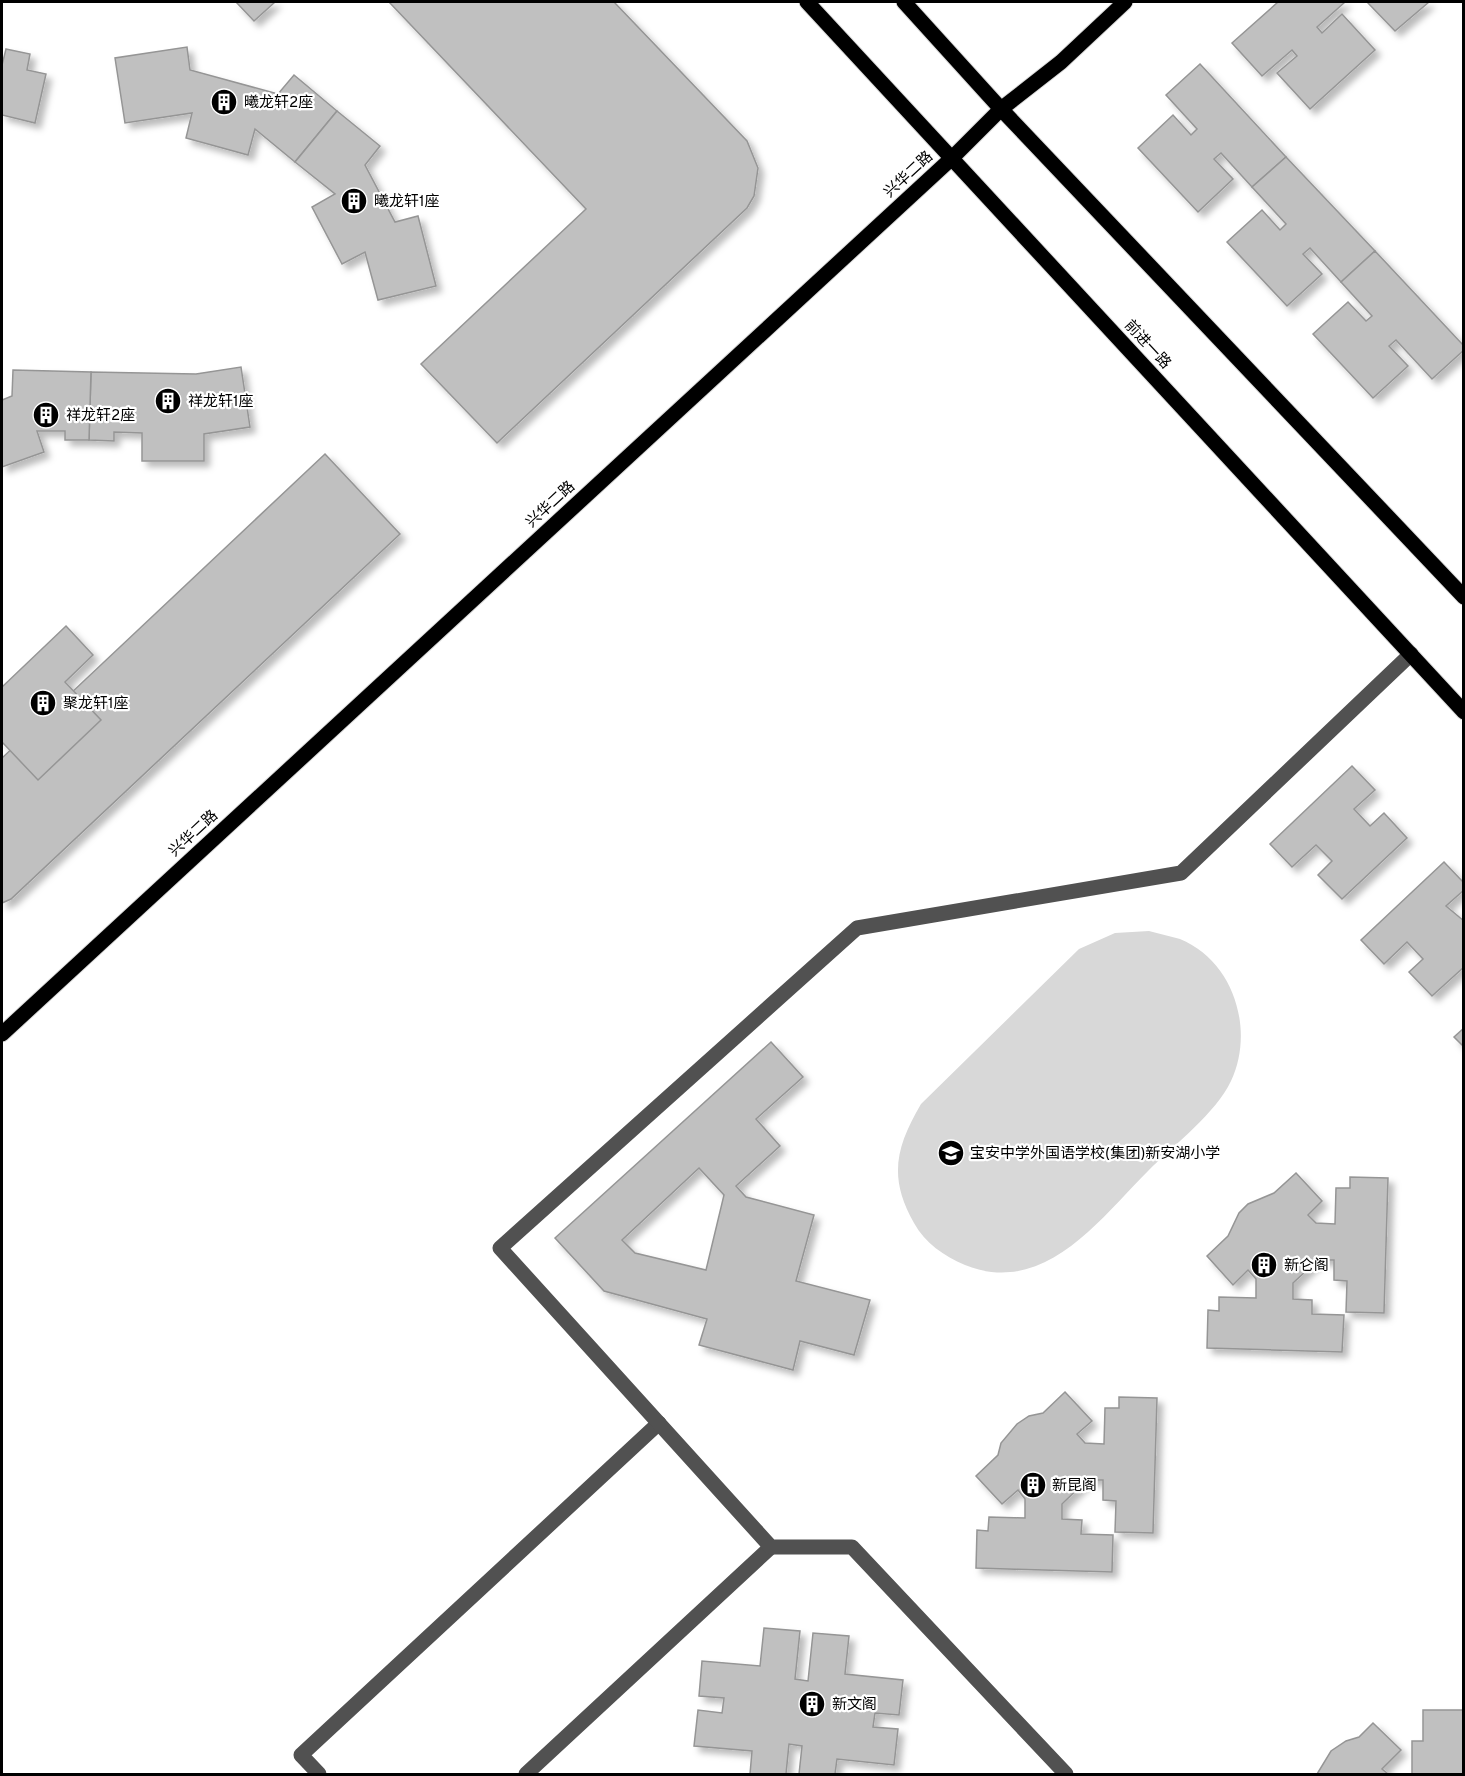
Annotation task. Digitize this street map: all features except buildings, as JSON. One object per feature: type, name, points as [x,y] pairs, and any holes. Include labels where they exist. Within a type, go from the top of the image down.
[{"type":"main road","name":"前进一路","points":[[807,2],[1464,712]]},
{"type":"main road","points":[[904,2],[1001,109],[1464,597]]},
{"type":"main road","name":"兴华二路","points":[[2,1034],[952,158],[1001,109],[1061,62],[1125,2]]},
{"type":"lane","points":[[771,1547],[500,1248],[857,928],[1181,873],[1411,654]]},
{"type":"lane","points":[[319,1774],[301,1755],[659,1423]]},
{"type":"lane","points":[[526,1774],[771,1547],[852,1547],[1066,1774]]},
{"type":"shaded area","points":[[1149,931],[1180,939],[1199,949],[1214,963],[1235,999],[1240,1019],[1241,1040],[1238,1061],[1224,1093],[1205,1117],[1089,1231],[1068,1248],[1045,1262],[1020,1271],[994,1272],[965,1265],[943,1253],[929,1243],[918,1230],[906,1206],[898,1176],[901,1148],[921,1104],[1079,949],[1115,933]]},
{"type":"place","name":"曦龙轩2座","points":[[224,102]]},
{"type":"place","name":"曦龙轩1座","points":[[354,201]]},
{"type":"place","name":"祥龙轩1座","points":[[168,401]]},
{"type":"place","name":"祥龙轩2座","points":[[46,415]]},
{"type":"place","name":"聚龙轩1座","points":[[43,703]]},
{"type":"place","name":"宝安中学外国语学校(集团)新安湖小学","points":[[951,1153]]},
{"type":"place","name":"新仑阁","points":[[1264,1265]]},
{"type":"place","name":"新昆阁","points":[[1033,1485]]},
{"type":"place","name":"新文阁","points":[[812,1704]]}]
